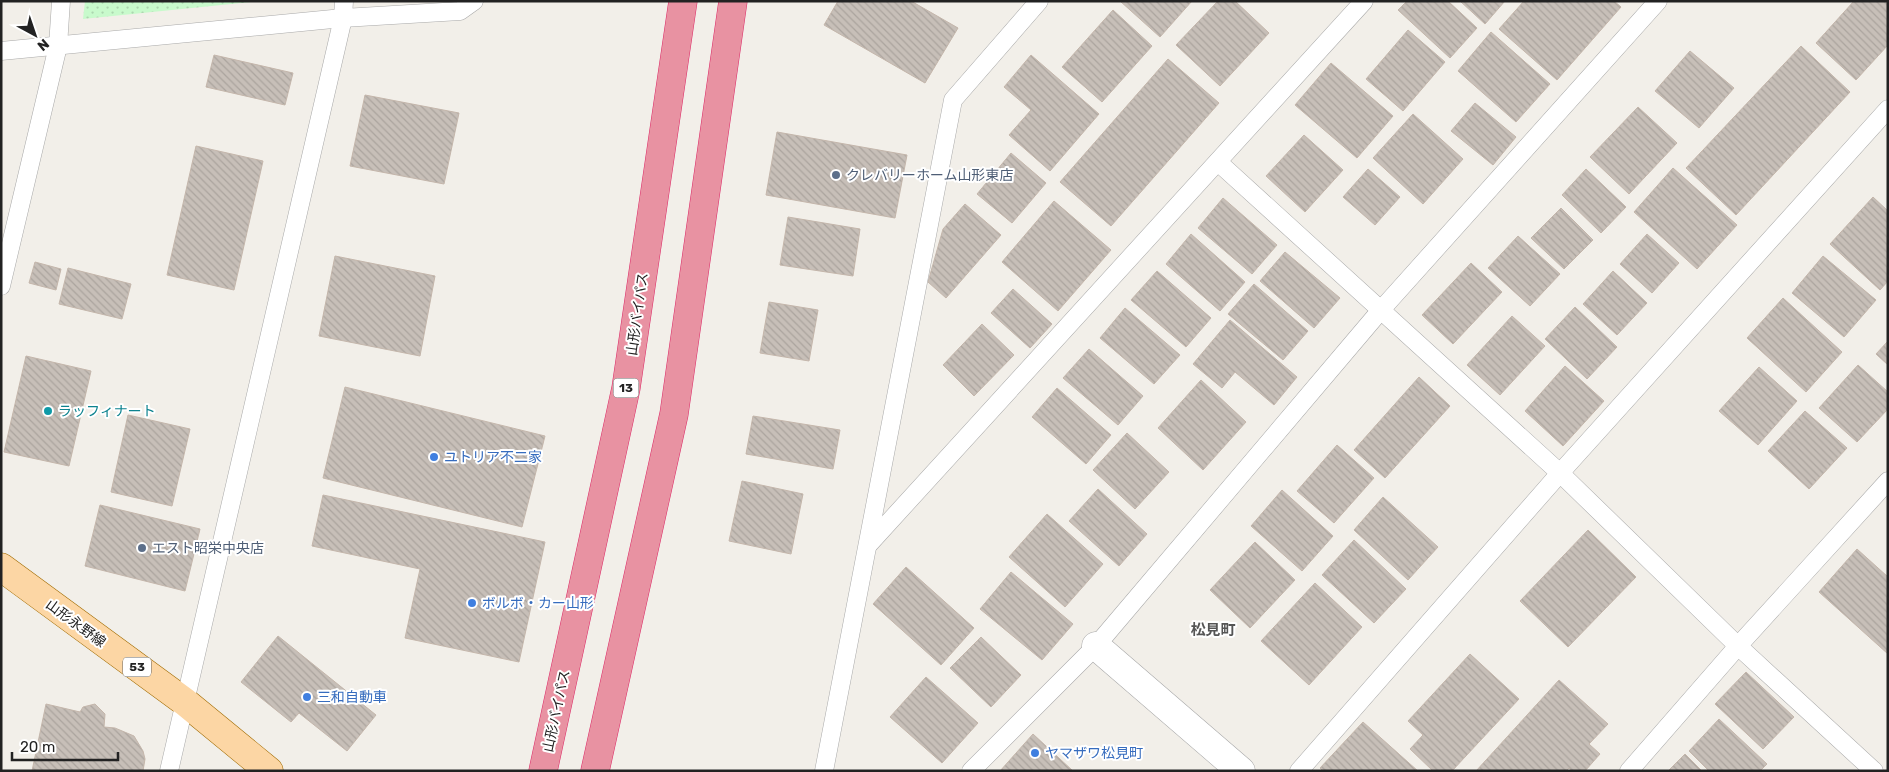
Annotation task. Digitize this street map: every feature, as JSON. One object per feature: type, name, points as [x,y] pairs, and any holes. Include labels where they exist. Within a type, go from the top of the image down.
[{"type":"highway","name":"山形バイパス","points":[[543,771],[626,388],[683,1]]},
{"type":"highway","points":[[595,771],[674,414],[732,1]]},
{"type":"main road","name":"山形永野線","points":[[1,568],[185,702],[269,771]]},
{"type":"street","points":[[1096,646],[1241,771]]},
{"type":"lane","points":[[1,286],[58,46],[61,1]]},
{"type":"lane","points":[[1,51],[58,46],[344,10],[460,11],[474,1]]},
{"type":"lane","points":[[824,771],[953,100],[1038,1]]},
{"type":"lane","points":[[869,544],[1364,1]]},
{"type":"lane","points":[[971,771],[1096,646],[1380,311],[1658,1]]},
{"type":"lane","points":[[169,771],[344,10]]},
{"type":"lane","points":[[1299,771],[1560,473],[1888,109]]},
{"type":"lane","points":[[1218,162],[1560,473],[1738,646],[1874,771]]},
{"type":"lane","points":[[1629,771],[1738,646],[1888,481]]},
{"type":"green space","points":[[85,1],[261,1],[83,19]]},
{"type":"building","points":[[838,1],[911,1],[958,28],[925,83],[824,25]]},
{"type":"building","points":[[1120,1],[1192,1],[1160,37]]},
{"type":"building","points":[[1218,1],[1235,1],[1269,33],[1220,86],[1176,45]]},
{"type":"building","points":[[1407,1],[1448,1],[1477,28],[1450,58],[1398,10]]},
{"type":"building","points":[[1460,1],[1505,1],[1485,24]]},
{"type":"building","points":[[1524,1],[1614,1],[1621,7],[1557,80],[1499,29]]},
{"type":"building","points":[[1854,1],[1888,1],[1888,45],[1856,80],[1816,43]]},
{"type":"building","points":[[1113,10],[1152,46],[1102,102],[1062,67]]},
{"type":"building","points":[[1408,30],[1445,62],[1403,111],[1366,79]]},
{"type":"building","points":[[1491,32],[1550,84],[1516,122],[1458,71]]},
{"type":"building","points":[[1801,46],[1850,92],[1736,215],[1686,168]]},
{"type":"building","points":[[1690,51],[1734,88],[1699,128],[1655,91]]},
{"type":"building","points":[[214,55],[293,73],[285,105],[206,87]]},
{"type":"building","points":[[1031,55],[1099,114],[1050,171],[1009,135],[1031,110],[1004,87]]},
{"type":"building","points":[[1168,59],[1219,103],[1111,226],[1060,182]]},
{"type":"building","points":[[1331,63],[1393,116],[1357,158],[1295,105]]},
{"type":"building","points":[[365,95],[459,113],[444,184],[350,166]]},
{"type":"building","points":[[1475,103],[1516,137],[1493,165],[1451,131]]},
{"type":"building","points":[[1638,107],[1677,143],[1629,194],[1590,157]]},
{"type":"building","points":[[1413,114],[1463,159],[1423,204],[1373,158]]},
{"type":"building","name":"クレバリーホーム山形東店","points":[[777,132],[907,155],[895,218],[766,195]]},
{"type":"building","points":[[1304,135],[1343,170],[1305,212],[1266,176]]},
{"type":"building","points":[[196,146],[263,161],[234,290],[167,275]]},
{"type":"building","points":[[1011,153],[1046,183],[1012,223],[977,194]]},
{"type":"building","points":[[1673,168],[1737,225],[1697,269],[1634,212]]},
{"type":"building","points":[[1368,169],[1400,197],[1375,225],[1343,197]]},
{"type":"building","points":[[1586,169],[1626,207],[1601,233],[1562,195]]},
{"type":"building","points":[[1873,197],[1888,211],[1888,281],[1880,290],[1830,244]]},
{"type":"building","points":[[1223,198],[1277,245],[1252,274],[1198,228]]},
{"type":"building","points":[[1054,201],[1111,250],[1058,311],[1002,262]]},
{"type":"building","points":[[965,204],[1001,235],[946,298],[928,282],[943,229]]},
{"type":"building","points":[[1561,208],[1593,240],[1564,269],[1531,238]]},
{"type":"building","points":[[788,217],[860,229],[853,276],[780,265]]},
{"type":"building","points":[[1191,234],[1245,282],[1220,311],[1166,264]]},
{"type":"building","points":[[1647,234],[1679,263],[1652,293],[1620,264]]},
{"type":"building","points":[[1518,236],[1560,274],[1530,306],[1488,268]]},
{"type":"building","points":[[1285,252],[1340,298],[1314,328],[1260,281]]},
{"type":"building","points":[[335,256],[435,276],[420,356],[319,336]]},
{"type":"building","points":[[1823,256],[1876,300],[1844,337],[1792,293]]},
{"type":"building","points":[[35,262],[61,269],[56,290],[29,283]]},
{"type":"building","points":[[1471,263],[1502,292],[1453,344],[1422,315]]},
{"type":"building","points":[[68,268],[131,284],[122,319],[59,304]]},
{"type":"building","points":[[1157,271],[1211,318],[1186,347],[1131,300]]},
{"type":"building","points":[[1613,271],[1647,303],[1617,335],[1583,304]]},
{"type":"building","points":[[1254,284],[1308,331],[1283,360],[1228,314]]},
{"type":"building","points":[[1013,289],[1052,324],[1030,348],[991,313]]},
{"type":"building","points":[[1783,298],[1842,352],[1806,392],[1747,338]]},
{"type":"building","points":[[769,302],[818,310],[809,361],[760,353]]},
{"type":"building","points":[[1575,307],[1617,347],[1587,379],[1545,339]]},
{"type":"building","points":[[1125,308],[1180,355],[1154,384],[1100,338]]},
{"type":"building","points":[[1512,316],[1545,346],[1500,395],[1467,365]]},
{"type":"building","points":[[1230,320],[1297,377],[1274,405],[1235,372],[1222,388],[1193,364]]},
{"type":"building","points":[[982,324],[1014,355],[974,396],[943,365]]},
{"type":"building","points":[[1888,341],[1888,365],[1876,354]]},
{"type":"building","points":[[1089,349],[1143,396],[1118,425],[1063,378]]},
{"type":"building","name":"ラッフィナート","points":[[26,356],[91,371],[69,466],[4,452]]},
{"type":"building","points":[[1858,365],[1888,392],[1888,409],[1857,442],[1819,408]]},
{"type":"building","points":[[1565,366],[1604,401],[1563,446],[1525,411]]},
{"type":"building","points":[[1759,367],[1797,401],[1758,445],[1719,411]]},
{"type":"building","points":[[1419,377],[1450,406],[1385,478],[1354,450]]},
{"type":"building","points":[[1201,380],[1246,422],[1203,470],[1158,428]]},
{"type":"building","name":"ユトリア不二家","points":[[345,387],[545,436],[522,527],[323,478]]},
{"type":"building","points":[[1057,388],[1111,435],[1086,464],[1032,417]]},
{"type":"building","points":[[1805,411],[1847,448],[1809,489],[1768,451]]},
{"type":"building","points":[[128,415],[190,429],[172,506],[111,492]]},
{"type":"building","points":[[753,416],[840,430],[833,469],[746,454]]},
{"type":"building","points":[[1127,433],[1169,472],[1135,509],[1093,470]]},
{"type":"building","points":[[1337,445],[1374,478],[1334,523],[1297,491]]},
{"type":"building","points":[[742,481],[803,494],[791,554],[729,541]]},
{"type":"building","points":[[1098,489],[1147,534],[1119,566],[1069,521]]},
{"type":"building","points":[[1282,490],[1333,536],[1302,571],[1251,526]]},
{"type":"building","name":"ボルボ・カー山形","points":[[323,495],[545,542],[519,662],[405,638],[420,569],[312,546]]},
{"type":"building","points":[[1383,497],[1438,547],[1408,580],[1354,530]]},
{"type":"building","name":"エスト昭栄中央店","points":[[100,505],[200,529],[185,591],[85,566]]},
{"type":"building","points":[[1047,514],[1103,564],[1065,607],[1009,557]]},
{"type":"building","points":[[1588,530],[1636,577],[1568,647],[1520,601]]},
{"type":"building","points":[[1354,540],[1406,589],[1374,623],[1322,575]]},
{"type":"building","points":[[1255,542],[1295,580],[1250,628],[1210,590]]},
{"type":"building","points":[[1857,549],[1888,577],[1888,654],[1819,592]]},
{"type":"building","points":[[906,567],[974,628],[941,665],[873,604]]},
{"type":"building","points":[[1011,572],[1073,624],[1042,660],[980,609]]},
{"type":"building","points":[[1315,583],[1362,627],[1309,685],[1261,641]]},
{"type":"building","name":"三和自動車","points":[[278,636],[376,715],[347,751],[299,713],[291,722],[241,682]]},
{"type":"building","points":[[981,637],[1021,675],[991,707],[950,668]]},
{"type":"building","points":[[1470,654],[1519,699],[1452,771],[1433,771],[1410,749],[1423,735],[1408,721]]},
{"type":"building","points":[[1746,672],[1794,717],[1763,749],[1715,704]]},
{"type":"building","points":[[926,677],[978,723],[942,763],[890,717]]},
{"type":"building","points":[[1559,680],[1608,724],[1589,744],[1600,754],[1585,771],[1572,771],[1569,768],[1566,771],[1476,771]]},
{"type":"building","points":[[46,704],[80,712],[83,707],[95,704],[105,714],[104,727],[115,728],[134,736],[143,751],[145,759],[143,771],[32,771]]},
{"type":"building","points":[[1719,719],[1767,764],[1760,771],[1709,771],[1689,751]]},
{"type":"building","points":[[1363,722],[1418,771],[1323,771],[1320,768]]},
{"type":"building","name":"ヤマザワ松見町","points":[[1033,734],[1073,771],[1000,771]]},
{"type":"building","points":[[1685,754],[1702,771],[1668,771]]},
{"type":"place","name":"クレバリーホーム山形東店","points":[[836,175]]},
{"type":"place","name":"ラッフィナート","points":[[48,411]]},
{"type":"place","name":"ユトリア不二家","points":[[434,457]]},
{"type":"place","name":"エスト昭栄中央店","points":[[142,548]]},
{"type":"place","name":"ボルボ・カー山形","points":[[472,603]]},
{"type":"place","name":"三和自動車","points":[[307,697]]},
{"type":"place","name":"ヤマザワ松見町","points":[[1035,753]]},
{"type":"district","name":"松見町","points":[[1213,630]]}]
